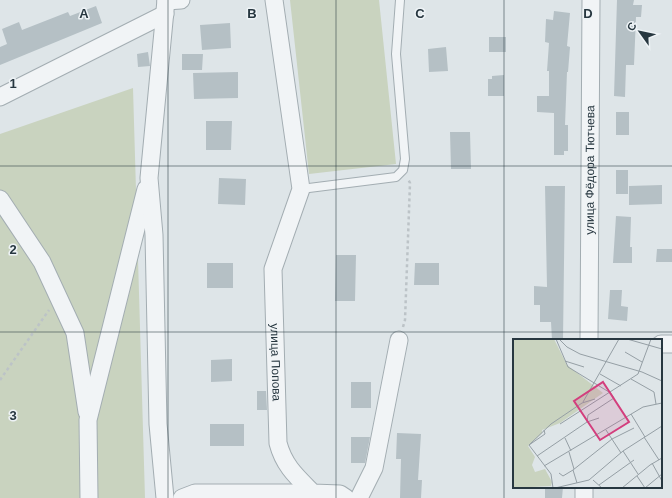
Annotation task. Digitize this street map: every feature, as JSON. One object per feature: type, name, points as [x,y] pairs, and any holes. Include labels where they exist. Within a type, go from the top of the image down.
[{"type":"street","points":[[274,0],[301,189]]},
{"type":"street","name":"улица Фёдора Тютчева","points":[[589,339],[591,0]]},
{"type":"street","points":[[0,97],[170,4]]},
{"type":"street","points":[[88,420],[133,234],[149,178],[170,4]]},
{"type":"street","points":[[149,178],[154,235],[158,424],[165,498]]},
{"type":"street","name":"улица Попова","points":[[301,189],[273,269],[278,444],[281,457],[289,469],[313,493]]},
{"type":"street","points":[[0,199],[42,262],[75,333],[88,420],[89,498]]},
{"type":"street","points":[[359,498],[374,468],[399,340]]},
{"type":"street","points":[[182,498],[195,493],[313,493],[340,494],[346,498]]},
{"type":"lane","points":[[301,189],[396,177],[402,170],[405,159],[396,54],[400,0]]},
{"type":"path","points":[[399,340],[405,320],[410,183],[402,170]]},
{"type":"path","points":[[0,380],[58,296]]},
{"type":"green space","points":[[290,0],[379,0],[396,164],[309,174]]},
{"type":"green space","points":[[133,88],[145,498],[0,498],[0,134]]},
{"type":"building","points":[[617,0],[634,0],[633,5],[642,5],[641,17],[636,17],[634,65],[626,65],[625,97],[614,96]]},
{"type":"building","points":[[96,6],[102,23],[0,65],[0,47],[7,44],[2,29],[19,22],[22,30],[68,12],[70,16]]},
{"type":"building","points":[[554,11],[570,13],[567,46],[570,47],[567,72],[565,125],[568,125],[568,151],[564,151],[564,155],[554,155],[554,113],[537,112],[537,96],[549,96],[549,71],[547,71],[549,43],[545,42],[546,19],[553,20]]},
{"type":"building","points":[[230,23],[231,48],[202,50],[200,25]]},
{"type":"building","points":[[489,37],[506,37],[506,52],[489,52]]},
{"type":"building","points":[[446,47],[448,71],[429,72],[428,49]]},
{"type":"building","points":[[148,52],[150,66],[138,67],[137,54]]},
{"type":"building","points":[[182,54],[203,54],[202,70],[182,70]]},
{"type":"building","points":[[238,72],[238,98],[194,99],[193,73]]},
{"type":"building","points":[[504,75],[504,96],[488,96],[488,79],[492,79],[492,76]]},
{"type":"building","points":[[616,112],[629,112],[629,135],[616,135]]},
{"type":"building","points":[[206,121],[232,121],[231,150],[206,150]]},
{"type":"building","points":[[450,132],[470,132],[471,169],[451,169]]},
{"type":"building","points":[[616,170],[628,170],[628,194],[616,194]]},
{"type":"building","points":[[219,178],[246,179],[245,205],[218,204]]},
{"type":"building","points":[[662,185],[662,204],[629,205],[629,186]]},
{"type":"building","points":[[545,186],[565,186],[563,339],[552,339],[551,322],[540,322],[540,305],[534,305],[534,286],[547,287]]},
{"type":"building","points":[[616,216],[631,217],[630,247],[632,247],[632,263],[613,263]]},
{"type":"building","points":[[657,249],[672,249],[672,262],[656,262]]},
{"type":"building","points":[[336,255],[356,255],[355,301],[335,301]]},
{"type":"building","points":[[207,263],[233,263],[233,288],[207,288]]},
{"type":"building","points":[[415,263],[439,263],[439,285],[414,285]]},
{"type":"building","points":[[610,290],[622,290],[621,306],[628,307],[627,321],[608,319]]},
{"type":"building","points":[[232,359],[232,381],[211,382],[211,360]]},
{"type":"building","points":[[351,382],[371,382],[371,408],[351,408]]},
{"type":"building","points":[[257,391],[266,391],[267,410],[257,410]]},
{"type":"building","points":[[210,424],[244,424],[244,446],[210,446]]},
{"type":"building","points":[[397,433],[421,434],[418,480],[422,480],[421,498],[400,498],[401,459],[396,459]]},
{"type":"building","points":[[351,437],[370,437],[365,463],[351,463]]},
{"type":"building","points":[[545,488],[563,488],[562,498],[545,498]]}]
